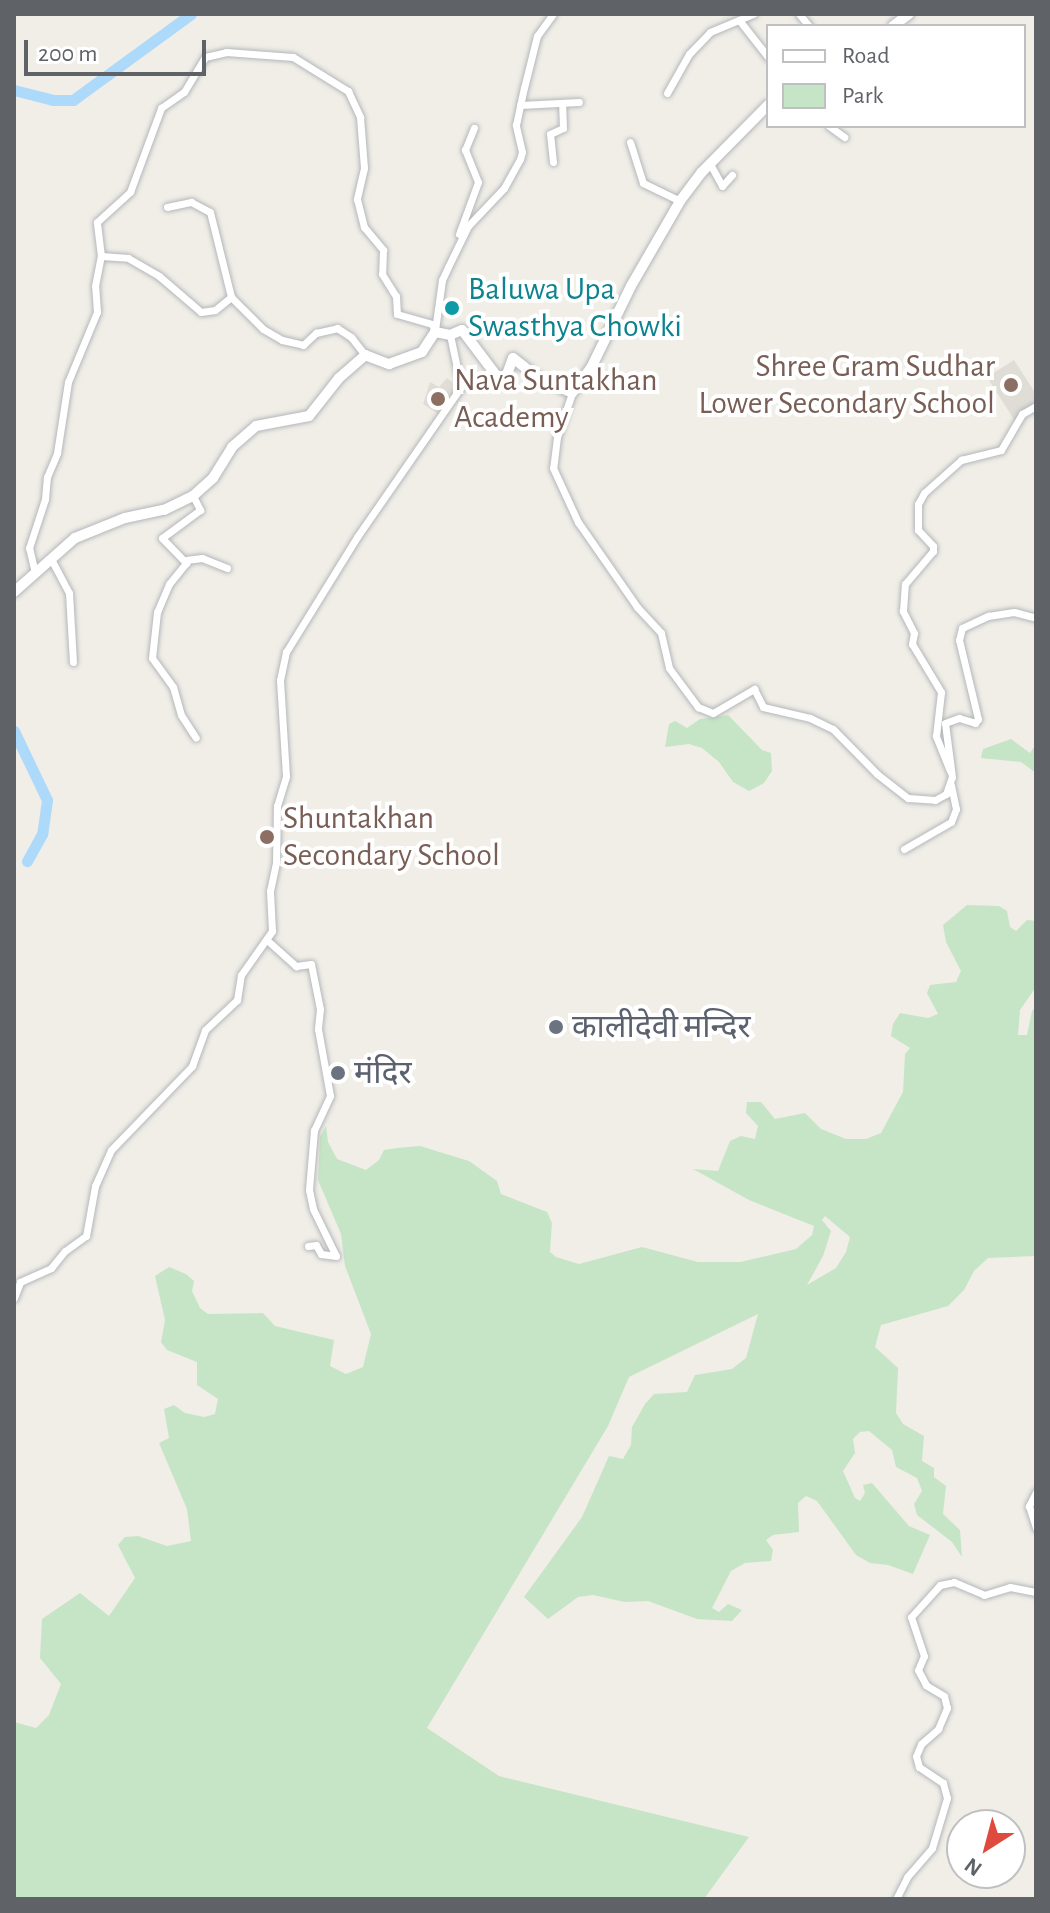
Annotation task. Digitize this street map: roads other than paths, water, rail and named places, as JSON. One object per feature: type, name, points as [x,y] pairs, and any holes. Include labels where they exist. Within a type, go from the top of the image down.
[{"type":"street","points":[[167,207],[191,202],[210,212],[231,297],[252,319],[282,340],[303,345],[316,333],[337,328],[365,355],[389,364],[422,352],[435,332],[442,280],[468,226],[504,188],[520,159],[516,125],[520,105],[537,36],[553,14]]},
{"type":"street","points":[[667,93],[683,63],[706,35],[753,14]]},
{"type":"street","points":[[739,20],[766,54]]},
{"type":"street","points":[[35,573],[29,548],[45,499],[47,477],[57,453],[68,382],[97,312],[95,286],[101,256],[97,222],[130,192],[161,108],[184,92],[205,57],[226,52],[293,57],[348,91],[360,117],[364,168],[357,199],[364,227],[383,250],[382,274],[396,296],[397,314],[432,324],[435,332]]},
{"type":"street","points":[[520,105],[579,102]]},
{"type":"street","points":[[553,162],[550,134],[563,128],[562,103]]},
{"type":"street","points":[[766,107],[710,164],[680,201],[631,286],[591,368],[572,393],[557,437],[553,468],[578,522],[637,607],[661,633],[669,668],[698,707],[713,713],[754,689],[763,707],[810,718],[833,729],[877,774],[908,798],[935,800],[952,781]]},
{"type":"street","points":[[454,255],[478,182],[465,150],[474,128]]},
{"type":"street","points":[[832,128],[844,137]]},
{"type":"street","points":[[630,142],[643,183],[680,201]]},
{"type":"street","points":[[710,164],[722,186],[732,175]]},
{"type":"street","points":[[101,256],[128,258],[159,276],[201,312],[215,310],[231,297]]},
{"type":"street","points":[[435,332],[450,335],[462,330],[469,335],[486,366],[499,379],[506,377],[513,358],[539,378],[572,393]]},
{"type":"street","points":[[14,1298],[20,1282],[51,1268],[65,1251],[86,1236],[95,1186],[111,1150],[192,1066],[205,1030],[237,1000],[241,975],[268,941],[272,931],[270,891],[276,863],[277,806],[286,776],[280,680],[286,652],[357,537],[461,387],[450,335]]},
{"type":"street","points":[[14,592],[75,538],[125,518],[164,510],[193,496],[213,478],[232,447],[256,426],[309,416],[339,378],[365,355]]},
{"type":"street","points":[[952,781],[936,736],[941,692],[912,644],[914,633],[903,611],[905,584],[933,551],[933,546],[918,530],[918,504],[924,493],[961,460],[1001,450],[1014,433],[1022,414],[1036,406]]},
{"type":"street","points":[[193,496],[200,507],[198,513],[162,538],[186,560],[205,559],[227,568]]},
{"type":"street","points":[[51,559],[69,593],[73,662]]},
{"type":"street","points":[[186,560],[167,588],[157,612],[152,658],[173,687],[181,715],[196,738]]},
{"type":"street","points":[[904,849],[951,822],[956,809],[945,723],[959,718],[975,723],[978,719],[959,640],[962,628],[988,616],[1014,612],[1036,618]]},
{"type":"street","points":[[268,941],[296,966],[311,964],[320,1009],[318,1029],[327,1064],[325,1081],[330,1096],[314,1130],[309,1190],[313,1209],[336,1256],[321,1254],[316,1245],[308,1246]]},
{"type":"street","points":[[1036,1492],[1029,1506],[1036,1528]]},
{"type":"street","points":[[896,1899],[907,1877],[932,1848],[947,1798],[943,1783],[919,1767],[916,1756],[921,1744],[938,1729],[947,1708],[944,1696],[926,1685],[918,1670],[924,1656],[911,1617],[940,1585],[954,1582],[984,1595],[1010,1587],[1036,1592]]},
{"type":"waterway","points":[[14,90],[53,100],[73,100],[191,14]]},
{"type":"waterway","points":[[14,731],[47,800],[42,834],[27,861]]},
{"type":"place","name":"Baluwa Upa Swasthya Chowki","points":[[452,308]]},
{"type":"place","name":"Shree Gram Sudhar Lower Secondary School","points":[[1011,385]]},
{"type":"place","name":"Nava Suntakhan Academy","points":[[438,399]]},
{"type":"place","name":"Shuntakhan Secondary School","points":[[267,837]]},
{"type":"place","name":"कालीदेवी मन्दिर","points":[[556,1027]]},
{"type":"place","name":"मंदिर","points":[[338,1073]]}]
